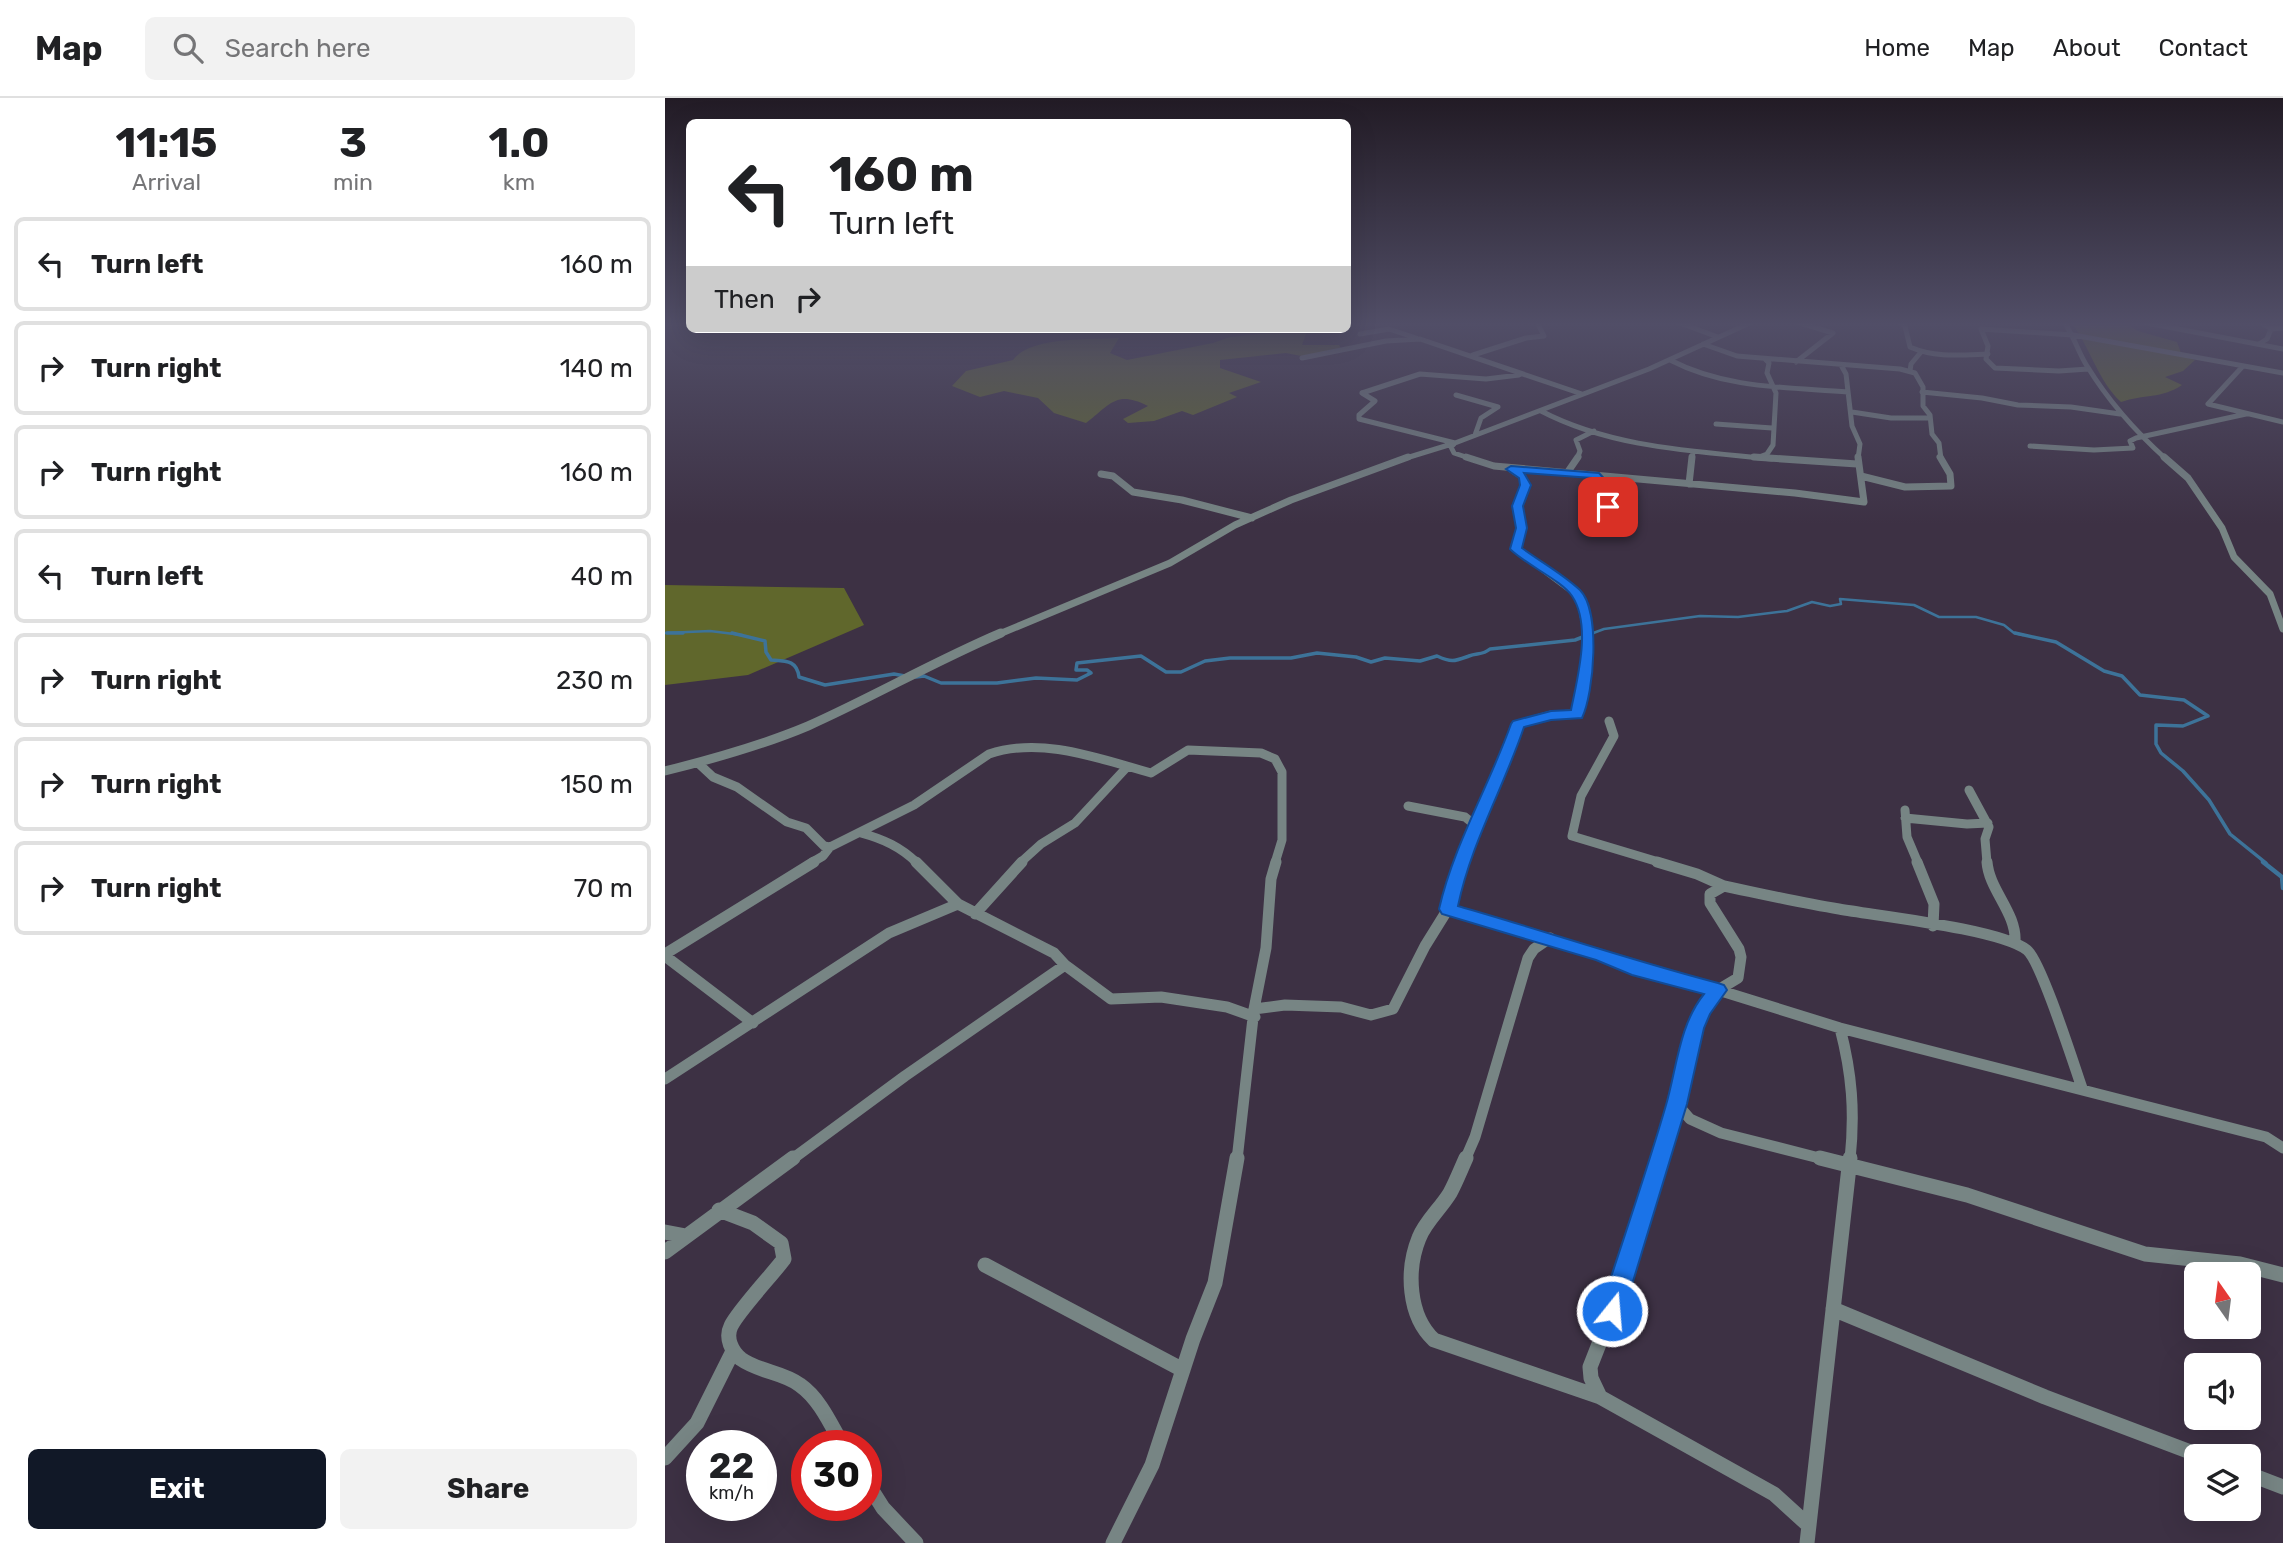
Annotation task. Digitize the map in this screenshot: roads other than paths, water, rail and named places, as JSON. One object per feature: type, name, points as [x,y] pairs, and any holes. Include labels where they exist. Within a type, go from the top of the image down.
[{"type":"street","points":[[1373,389],[1362,393],[1375,401],[1359,415],[1359,419],[1455,443]]},
{"type":"street","points":[[1568,389],[1583,394]]},
{"type":"street","points":[[665,771],[698,763],[807,726],[956,652],[1170,563],[1225,530],[1252,518],[1413,455],[1455,443],[1595,389]]},
{"type":"street","points":[[1755,457],[1771,450],[1775,389]]},
{"type":"street","points":[[1455,443],[1452,450],[1458,455],[1511,469],[1795,493],[1864,502],[1857,464],[1860,450],[1852,425],[1847,391],[1809,389]]},
{"type":"street","points":[[2103,389],[2141,437],[2188,478],[2222,528],[2234,556],[2270,594],[2283,629]]},
{"type":"street","points":[[2220,389],[2207,402],[2283,422]]},
{"type":"street","points":[[1861,476],[1893,484],[1935,488],[1951,486],[1950,474],[1939,456],[1939,443],[1932,434],[1930,418],[1923,406],[1922,392],[2018,405],[2071,407],[2120,414]]},
{"type":"street","points":[[1456,395],[1498,407],[1481,418],[1475,435]]},
{"type":"street","points":[[1541,411],[1556,420],[1651,447],[1857,464]]},
{"type":"street","points":[[1852,412],[1878,417],[1930,418]]},
{"type":"street","points":[[2030,446],[2128,449],[2133,447],[2131,440],[2141,437],[2246,414]]},
{"type":"street","points":[[1716,424],[1772,428]]},
{"type":"street","points":[[1567,473],[1576,463],[1580,451],[1576,440],[1594,431]]},
{"type":"street","points":[[1689,484],[1693,452]]},
{"type":"street","points":[[860,833],[882,839],[905,852],[958,904],[1054,953],[1065,965],[1111,999],[1161,997],[1255,1013],[1312,1006],[1341,1007],[1371,1015],[1393,1009],[1425,946],[1448,909],[1456,873],[1505,762],[1518,724],[1522,721],[1579,712],[1589,648],[1584,613],[1577,594],[1516,549],[1521,528],[1518,506],[1526,485],[1523,477],[1511,469]]},
{"type":"street","points":[[1101,474],[1113,476],[1133,492],[1182,500],[1252,518]]},
{"type":"street","points":[[1595,476],[1604,482],[1610,494],[1610,523]]},
{"type":"street","points":[[1609,721],[1613,736],[1595,763],[1576,806],[1572,836],[1697,874],[1724,886],[2015,942],[2029,951],[2053,1005],[2082,1088]]},
{"type":"street","points":[[753,1023],[665,955],[823,856],[830,847],[913,805],[977,762],[1001,750],[1024,747],[1074,752],[1151,773],[1157,772],[1173,755],[1188,750],[1261,753],[1275,759],[1280,766],[1282,840],[1271,879],[1266,948],[1222,1257],[1152,1465],[1113,1543]]},
{"type":"street","points":[[698,763],[713,777],[737,788],[787,822],[806,828],[824,846],[830,847]]},
{"type":"street","points":[[975,914],[1025,858],[1075,823],[1127,767]]},
{"type":"street","points":[[1969,790],[1988,823],[1985,839],[1988,874],[2016,930],[2015,942]]},
{"type":"street","points":[[1408,806],[1465,817],[1475,825]]},
{"type":"street","points":[[1933,926],[1934,904],[1906,838],[1905,814],[1963,824],[1988,823]]},
{"type":"street","points":[[1599,1397],[1591,1378],[1590,1367],[1612,1311],[1677,1104],[1695,1028],[1702,1010],[1718,990],[1732,985],[1738,978],[1741,957],[1739,949],[1710,902],[1710,894],[1724,886]]},
{"type":"street","points":[[665,1079],[888,933],[958,904]]},
{"type":"street","points":[[1448,909],[1550,938],[1632,968],[1718,990],[1840,1028],[2266,1137],[2283,1148]]},
{"type":"street","points":[[1550,938],[1534,949],[1528,958],[1475,1136],[1451,1191],[1419,1237],[1412,1292],[1415,1314],[1424,1331],[1434,1340],[1599,1397],[1774,1494],[1807,1524]]},
{"type":"street","points":[[665,1252],[719,1210],[1065,965]]},
{"type":"street","points":[[1807,1543],[1847,1166],[1854,1124],[1851,1070],[1840,1028]]},
{"type":"street","points":[[1677,1104],[1691,1119],[1721,1133],[1967,1195],[2145,1254],[2240,1264],[2283,1275]]},
{"type":"street","points":[[719,1210],[753,1223],[781,1243],[784,1259],[730,1327],[727,1340],[732,1353],[742,1361],[783,1374],[806,1389],[833,1430]]},
{"type":"street","points":[[665,1232],[686,1236]]},
{"type":"street","points":[[985,1265],[1183,1370]]},
{"type":"street","points":[[1833,1309],[2045,1397],[2184,1450]]},
{"type":"street","points":[[665,1458],[697,1423],[732,1353]]},
{"type":"street","points":[[2261,1479],[2283,1487]]},
{"type":"street","points":[[882,1506],[916,1543]]},
{"type":"waterway","points":[[1588,635],[1604,629],[1700,616],[1738,617],[1787,611],[1812,602],[1830,606],[1841,604],[1840,599],[1914,605],[1939,617],[1976,617],[2004,625],[2014,633],[2023,635]]},
{"type":"waterway","points":[[665,633],[710,631],[738,635]]},
{"type":"waterway","points":[[667,633],[683,633]]},
{"type":"waterway","points":[[732,633],[738,635]]},
{"type":"waterway","points":[[916,677],[924,676],[941,683],[997,683],[1036,678],[1077,680],[1091,673],[1087,670],[1076,670],[1077,663],[1141,656],[1166,672],[1181,672],[1205,661],[1230,658],[1291,658],[1317,653],[1356,657],[1371,662],[1385,658],[1420,661],[1437,656],[1453,660],[1490,649],[1575,640],[1593,633]]},
{"type":"waterway","points":[[2015,633],[2056,642],[2104,671],[2122,676],[2140,695],[2184,700],[2208,716],[2183,726],[2156,725],[2156,744],[2161,753],[2183,771],[2209,800],[2230,834],[2266,863]]},
{"type":"waterway","points":[[738,635],[765,641],[766,652],[771,660],[790,662],[796,667],[799,677],[825,685],[894,674],[905,676]]},
{"type":"waterway","points":[[2263,862],[2282,877],[2283,888]]}]
